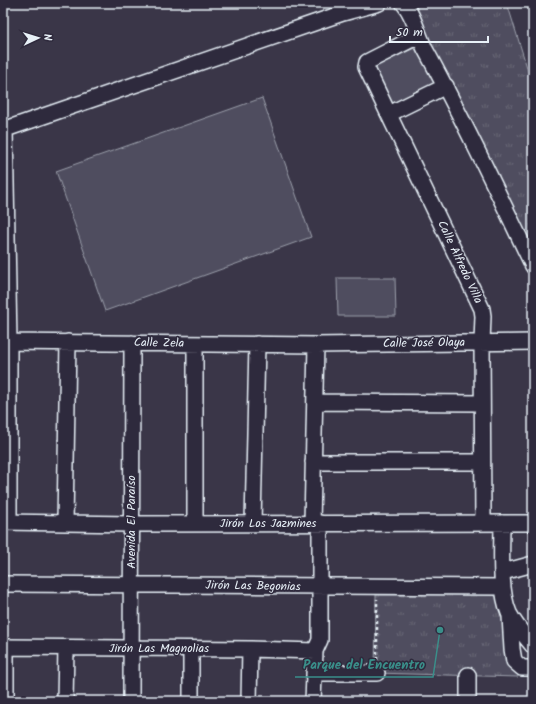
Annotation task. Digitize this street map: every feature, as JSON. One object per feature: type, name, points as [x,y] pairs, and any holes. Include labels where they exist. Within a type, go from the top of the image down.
[{"type":"street","points":[[6,522],[4,129],[335,16],[379,3]]},
{"type":"street","points":[[402,3],[408,9],[418,36],[446,86],[533,266]]},
{"type":"street","name":"Calle Alfredo Villa","points":[[418,36],[367,62],[366,67],[479,302],[483,316],[483,522]]},
{"type":"street","points":[[389,114],[446,86]]},
{"type":"street","name":"Calle Zela","points":[[6,342],[316,345]]},
{"type":"street","points":[[65,523],[68,342]]},
{"type":"street","name":"Calle José Olaya","points":[[316,345],[533,342]]},
{"type":"street","name":"Avenida El Paraíso","points":[[131,701],[130,524],[132,343]]},
{"type":"street","points":[[195,344],[195,522]]},
{"type":"street","points":[[253,523],[257,344]]},
{"type":"street","points":[[313,701],[315,651],[320,640],[321,586],[313,462],[316,345]]},
{"type":"street","points":[[315,402],[482,403]]},
{"type":"street","points":[[313,462],[482,462]]},
{"type":"street","name":"Jirón Los Jazmines","points":[[6,522],[130,524],[195,522],[533,523]]},
{"type":"street","points":[[502,523],[503,587],[509,613],[514,661],[522,668],[533,668]]},
{"type":"street","points":[[502,572],[533,564]]},
{"type":"street","name":"Jirón Las Begonias","points":[[3,584],[503,587]]},
{"type":"street","points":[[509,613],[527,628],[533,646]]},
{"type":"street","points":[[5,647],[6,701]]},
{"type":"street","name":"Jirón Las Magnolias","points":[[5,647],[315,651]]},
{"type":"street","points":[[65,701],[66,648]]},
{"type":"street","points":[[191,649],[191,701]]},
{"type":"street","points":[[249,701],[250,649]]},
{"type":"street","points":[[314,673],[377,673]]},
{"type":"street","points":[[468,675],[468,701]]},
{"type":"path","points":[[377,673],[378,587]]},
{"type":"green space","points":[[410,3],[507,3],[533,87],[533,256]]},
{"type":"green space","points":[[419,46],[436,83],[391,104],[374,67]]},
{"type":"green space","points":[[262,98],[311,237],[105,311],[56,171]]},
{"type":"green space","points":[[337,278],[395,278],[396,316],[338,316]]},
{"type":"green space","points":[[498,594],[510,665],[518,672],[518,677],[375,673],[376,595]]},
{"type":"place","name":"Parque del Encuentro","points":[[440,630]]}]
